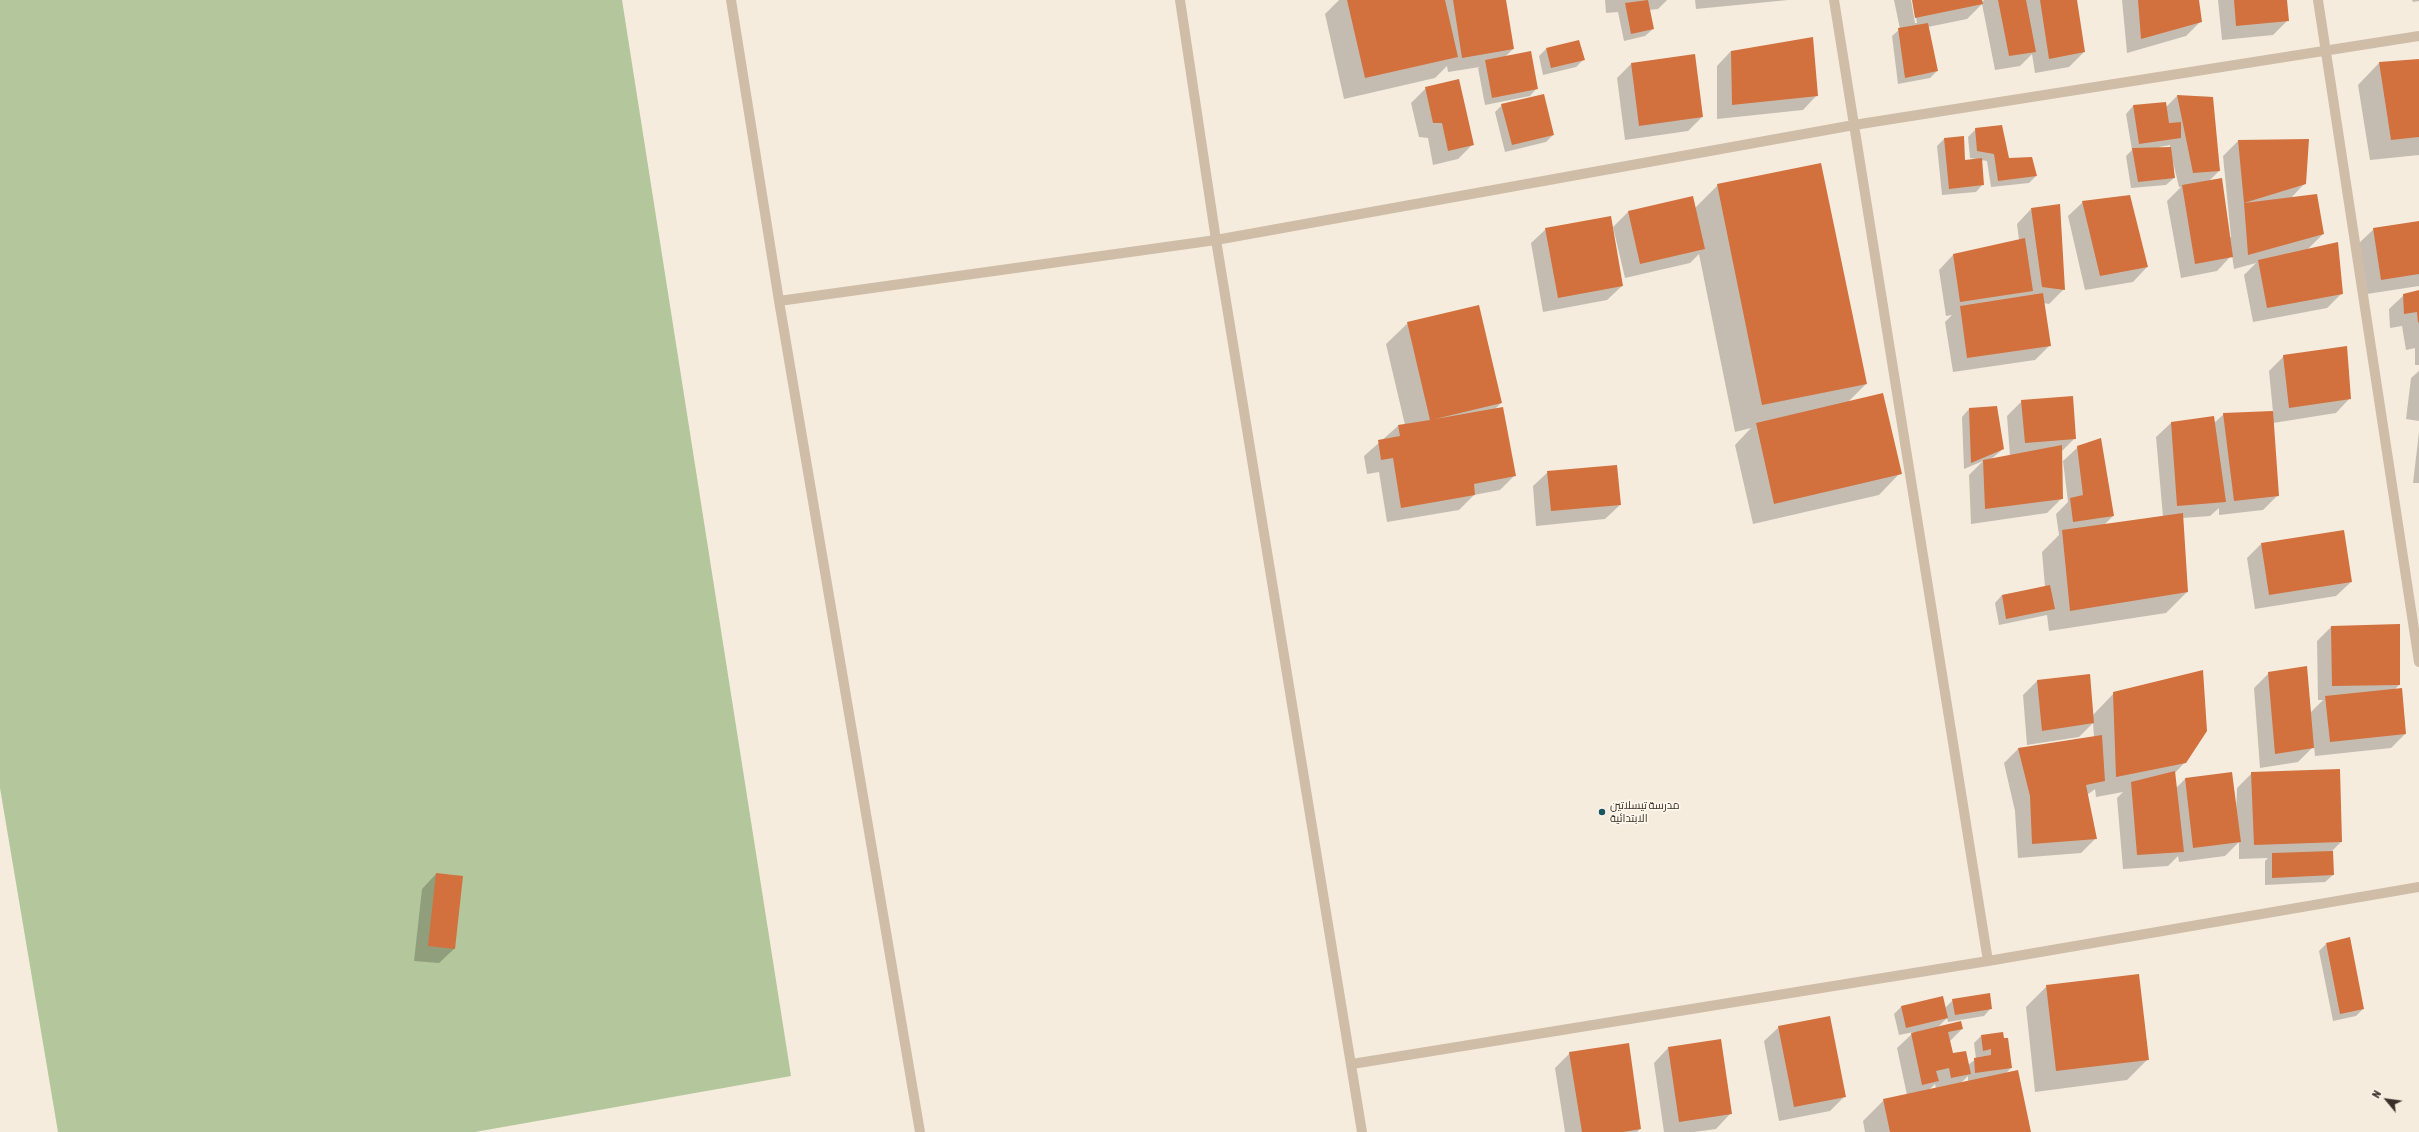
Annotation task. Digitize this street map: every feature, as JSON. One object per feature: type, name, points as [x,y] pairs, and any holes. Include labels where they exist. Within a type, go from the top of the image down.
[{"type":"street","points":[[731,0],[779,301],[920,1132]]},
{"type":"street","points":[[1180,0],[1216,240],[1316,863],[1352,1064],[1362,1132]]},
{"type":"street","points":[[1834,0],[1988,961]]},
{"type":"street","points":[[2318,0],[2419,662]]},
{"type":"street","points":[[779,301],[1216,240],[1854,126],[2419,36]]},
{"type":"street","points":[[1352,1064],[1988,961],[2419,888]]},
{"type":"green space","points":[[0,0],[622,0],[791,1076],[475,1132],[58,1132],[0,788]]},
{"type":"building","points":[[1347,0],[1445,0],[1458,57],[1365,78]]},
{"type":"building","points":[[1453,0],[1506,0],[1514,49],[1462,58]]},
{"type":"building","points":[[1648,0],[1654,29],[1631,34],[1625,3]]},
{"type":"building","points":[[1912,0],[1982,0],[1983,4],[1915,18]]},
{"type":"building","points":[[1998,0],[2026,0],[2036,52],[2009,56]]},
{"type":"building","points":[[2040,0],[2077,0],[2085,52],[2049,59]]},
{"type":"building","points":[[2138,0],[2199,0],[2202,22],[2141,39]]},
{"type":"building","points":[[2234,0],[2287,0],[2289,21],[2236,26]]},
{"type":"building","points":[[1928,23],[1938,71],[1905,78],[1898,28]]},
{"type":"building","points":[[1813,37],[1818,96],[1732,105],[1731,51]]},
{"type":"building","points":[[1579,40],[1585,60],[1551,68],[1546,48]]},
{"type":"building","points":[[1531,51],[1538,89],[1492,98],[1485,60]]},
{"type":"building","points":[[1695,54],[1703,117],[1639,126],[1631,63]]},
{"type":"building","points":[[2419,59],[2419,137],[2391,140],[2379,62]]},
{"type":"building","points":[[1459,79],[1474,145],[1448,151],[1442,123],[1433,123],[1425,87]]},
{"type":"building","points":[[1544,94],[1554,135],[1512,145],[1501,104]]},
{"type":"building","points":[[2177,95],[2213,97],[2220,171],[2193,173]]},
{"type":"building","points":[[2166,102],[2169,123],[2181,122],[2181,138],[2139,144],[2133,105]]},
{"type":"building","points":[[2002,125],[2009,158],[2032,157],[2037,176],[1998,181],[1994,154],[1977,151],[1975,128]]},
{"type":"building","points":[[1964,136],[1965,160],[1982,158],[1984,185],[1949,189],[1944,138]]},
{"type":"building","points":[[2309,139],[2306,184],[2244,203],[2238,140]]},
{"type":"building","points":[[2171,147],[2175,178],[2138,182],[2132,148]]},
{"type":"building","points":[[1821,163],[1867,384],[1762,405],[1717,184]]},
{"type":"building","points":[[2222,178],[2233,257],[2195,264],[2182,185]]},
{"type":"building","points":[[2317,194],[2324,234],[2248,255],[2244,203]]},
{"type":"building","points":[[2130,195],[2148,267],[2100,276],[2082,201]]},
{"type":"building","points":[[1693,196],[1705,249],[1640,264],[1628,211]]},
{"type":"building","points":[[2060,204],[2065,290],[2042,287],[2031,208]]},
{"type":"building","points":[[1611,216],[1623,286],[1558,298],[1545,228]]},
{"type":"building","points":[[2419,221],[2419,274],[2381,280],[2373,228]]},
{"type":"building","points":[[2025,238],[2033,291],[1960,302],[1953,254]]},
{"type":"building","points":[[2338,242],[2343,294],[2267,308],[2258,260]]},
{"type":"building","points":[[2419,290],[2418,323],[2417,312],[2404,314],[2403,294]]},
{"type":"building","points":[[2043,293],[2051,346],[1967,358],[1960,306]]},
{"type":"building","points":[[1479,305],[1502,403],[1435,419],[1503,407],[1516,476],[1474,484],[1475,495],[1401,508],[1393,458],[1381,460],[1378,440],[1400,436],[1398,425],[1430,420],[1407,322]]},
{"type":"building","points":[[2347,346],[2351,399],[2289,408],[2283,355]]},
{"type":"building","points":[[1883,393],[1902,474],[1774,504],[1756,423]]},
{"type":"building","points":[[2073,396],[2076,439],[2025,443],[2021,400]]},
{"type":"building","points":[[1997,406],[2004,449],[1971,463],[1969,408]]},
{"type":"building","points":[[2273,411],[2279,496],[2234,501],[2223,413]]},
{"type":"building","points":[[2214,416],[2226,502],[2177,506],[2171,422]]},
{"type":"building","points":[[2101,438],[2114,516],[2073,522],[2070,498],[2083,495],[2077,446]]},
{"type":"building","points":[[2062,445],[2063,499],[1985,509],[1983,460]]},
{"type":"building","points":[[1617,465],[1621,505],[1551,511],[1547,471]]},
{"type":"building","points":[[2183,513],[2188,592],[2070,611],[2062,530]]},
{"type":"building","points":[[2344,530],[2352,582],[2269,595],[2261,543]]},
{"type":"building","points":[[2050,585],[2055,609],[2006,619],[2002,595]]},
{"type":"building","points":[[2400,624],[2400,685],[2332,686],[2331,626]]},
{"type":"building","points":[[2307,666],[2314,748],[2275,754],[2268,672]]},
{"type":"building","points":[[2203,670],[2207,731],[2186,763],[2116,777],[2113,692]]},
{"type":"building","points":[[2090,674],[2094,723],[2042,731],[2037,680]]},
{"type":"building","points":[[2402,688],[2406,734],[2330,742],[2325,696]]},
{"type":"building","points":[[2102,735],[2105,781],[2086,785],[2097,839],[2032,844],[2030,796],[2018,748]]},
{"type":"building","points":[[2340,769],[2342,842],[2254,845],[2251,772]]},
{"type":"building","points":[[2175,771],[2184,852],[2137,855],[2131,782]]},
{"type":"building","points":[[2232,772],[2241,842],[2193,848],[2185,778]]},
{"type":"building","points":[[2333,851],[2334,875],[2272,878],[2272,853]]},
{"type":"building","points":[[436,873],[463,876],[455,949],[428,946]]},
{"type":"building","points":[[2350,937],[2364,1009],[2340,1014],[2326,943]]},
{"type":"building","points":[[2139,974],[2149,1060],[2056,1071],[2046,985]]},
{"type":"building","points":[[1990,993],[1992,1009],[1955,1015],[1952,999]]},
{"type":"building","points":[[1943,996],[1948,1018],[1906,1028],[1901,1006]]},
{"type":"building","points":[[1830,1016],[1846,1097],[1794,1107],[1778,1026]]},
{"type":"building","points":[[1961,1021],[1963,1029],[1948,1032],[1953,1053],[1966,1051],[1971,1074],[1951,1078],[1949,1068],[1936,1071],[1939,1081],[1922,1085],[1911,1033]]},
{"type":"building","points":[[2003,1032],[2004,1038],[2008,1038],[2012,1068],[1975,1073],[1974,1058],[1991,1055],[1991,1049],[1983,1051],[1981,1035]]},
{"type":"building","points":[[1721,1039],[1732,1114],[1679,1122],[1668,1047]]},
{"type":"building","points":[[1629,1043],[1641,1129],[1623,1132],[1582,1132],[1569,1052]]},
{"type":"building","points":[[2018,1070],[2031,1132],[1890,1132],[1883,1099]]},
{"type":"place","name":"مدرسة تيسلاتين الابتدائية","points":[[1602,812]]}]
